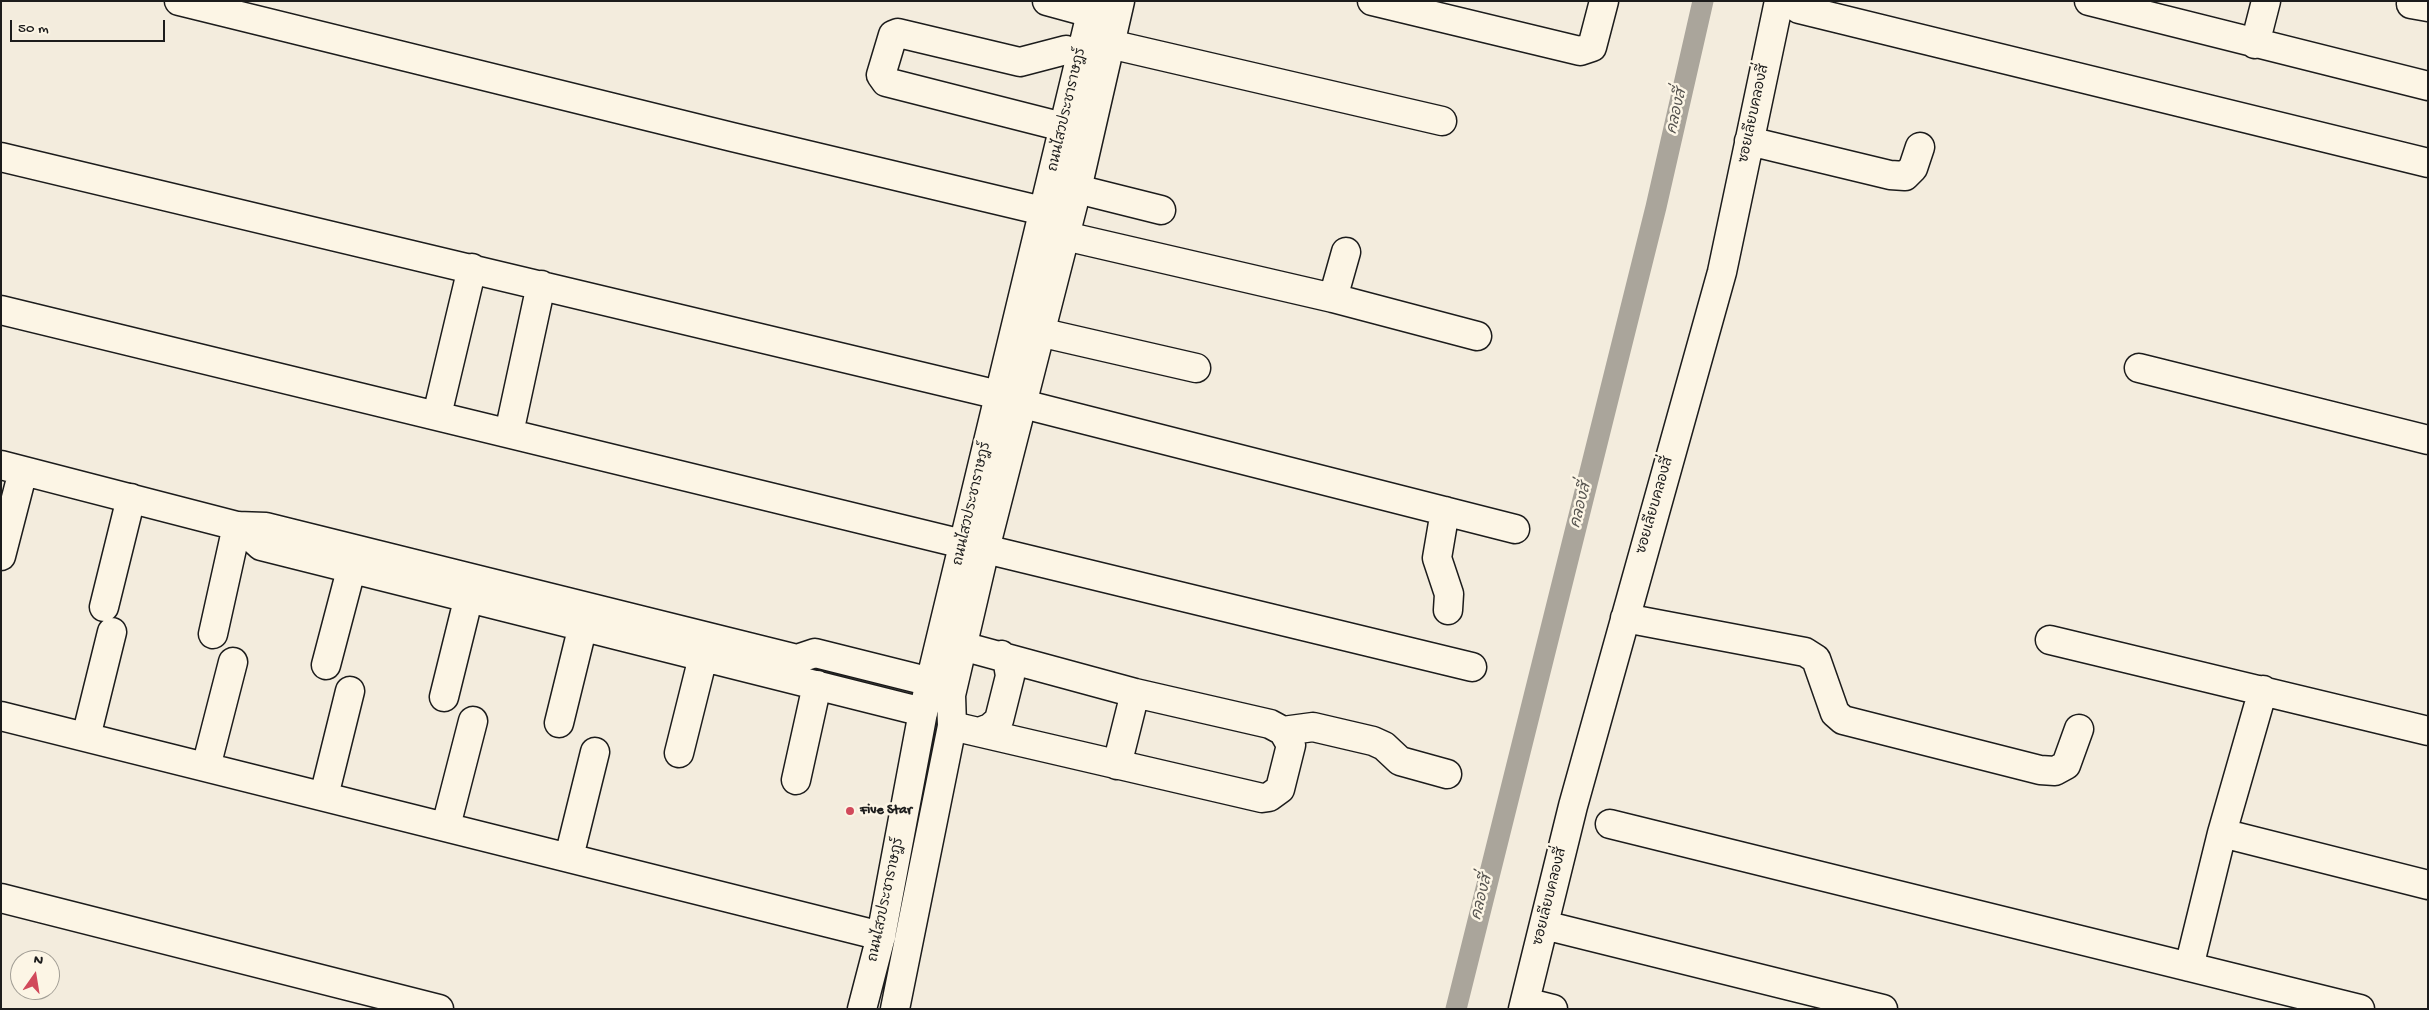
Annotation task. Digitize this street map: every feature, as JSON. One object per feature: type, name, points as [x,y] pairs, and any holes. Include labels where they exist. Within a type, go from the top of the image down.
[{"type":"street","points":[[1047,1],[1092,31],[1442,120]]},
{"type":"street","name":"ถนนไสวประชาราษฎร์","points":[[862,1009],[881,936],[930,682],[974,546],[1011,400],[1044,211],[1064,127],[1092,31],[1120,1]]},
{"type":"street","points":[[1372,1],[1580,51],[1592,47],[1604,1]]},
{"type":"street","points":[[2089,1],[2428,86]]},
{"type":"street","points":[[2255,44],[2266,1]]},
{"type":"street","points":[[182,2],[732,137],[1044,211]]},
{"type":"street","points":[[1789,5],[2428,163]]},
{"type":"street","name":"ซอยเลียบคลองสี่","points":[[1524,1005],[1573,806],[1722,272],[1749,141],[1789,5]]},
{"type":"street","points":[[1064,127],[886,82],[880,75],[893,35],[898,33],[1020,62],[1066,50],[1092,31]]},
{"type":"street","name":"ถนนไสวประชาราษฎร์","points":[[1011,400],[1040,332],[1077,188],[1092,31]]},
{"type":"street","points":[[1749,141],[1890,175],[1905,176],[1912,168],[1920,147]]},
{"type":"street","points":[[1,157],[472,268],[1011,400],[1514,529]]},
{"type":"street","points":[[1077,188],[1161,210]]},
{"type":"street","points":[[1065,236],[1333,298],[1477,336]]},
{"type":"street","points":[[1333,298],[1346,252]]},
{"type":"street","points":[[437,415],[472,268]]},
{"type":"street","points":[[509,433],[541,285]]},
{"type":"street","points":[[1,310],[1472,667]]},
{"type":"street","points":[[1040,332],[1196,368]]},
{"type":"street","points":[[2139,368],[2428,440]]},
{"type":"street","points":[[1,556],[12,468],[238,526],[261,546],[354,559],[470,588],[802,674],[923,712]]},
{"type":"street","points":[[86,736],[131,498]]},
{"type":"street","points":[[1445,511],[1437,558],[1449,594],[1448,610]]},
{"type":"street","points":[[213,634],[238,526]]},
{"type":"street","name":"ถนนไสวประชาราษฎร์","points":[[896,1009],[952,726],[951,695],[962,646],[974,546]]},
{"type":"street","points":[[326,665],[354,559]]},
{"type":"street","points":[[444,697],[470,588]]},
{"type":"street","points":[[585,617],[703,657],[802,674]]},
{"type":"street","points":[[559,722],[585,617]]},
{"type":"street","points":[[1625,618],[1805,652],[1816,659],[1835,713],[1843,720],[2040,770],[2055,771],[2066,765],[2078,729]]},
{"type":"street","points":[[2050,640],[2428,731]]},
{"type":"street","points":[[952,726],[1255,797],[1269,797],[1280,789],[1291,745],[1283,731],[1270,724],[1135,692],[962,646]]},
{"type":"street","points":[[796,780],[802,674],[815,653],[930,682]]},
{"type":"street","points":[[979,732],[990,728],[999,720],[1010,676],[1008,664],[1001,655]]},
{"type":"street","points":[[679,753],[703,657]]},
{"type":"street","points":[[206,766],[233,662]]},
{"type":"street","points":[[2189,967],[2222,833],[2263,690]]},
{"type":"street","points":[[324,796],[350,691]]},
{"type":"street","points":[[1117,765],[1135,692]]},
{"type":"street","points":[[1,716],[569,856],[881,936]]},
{"type":"street","points":[[446,826],[473,721]]},
{"type":"street","points":[[1283,731],[1313,726],[1372,741],[1384,746],[1400,761],[1447,774]]},
{"type":"street","points":[[569,856],[594,752]]},
{"type":"street","points":[[1610,824],[2360,1009]]},
{"type":"street","points":[[2222,833],[2428,885]]},
{"type":"street","points":[[1,898],[439,1009]]},
{"type":"street","points":[[1544,925],[1883,1009]]},
{"type":"street","points":[[1524,1005],[1553,1009]]},
{"type":"waterway","name":"คลองสี่","points":[[1456,1009],[1656,207],[1703,1]]},
{"type":"place","name":"Five Star","points":[[850,811]]}]
